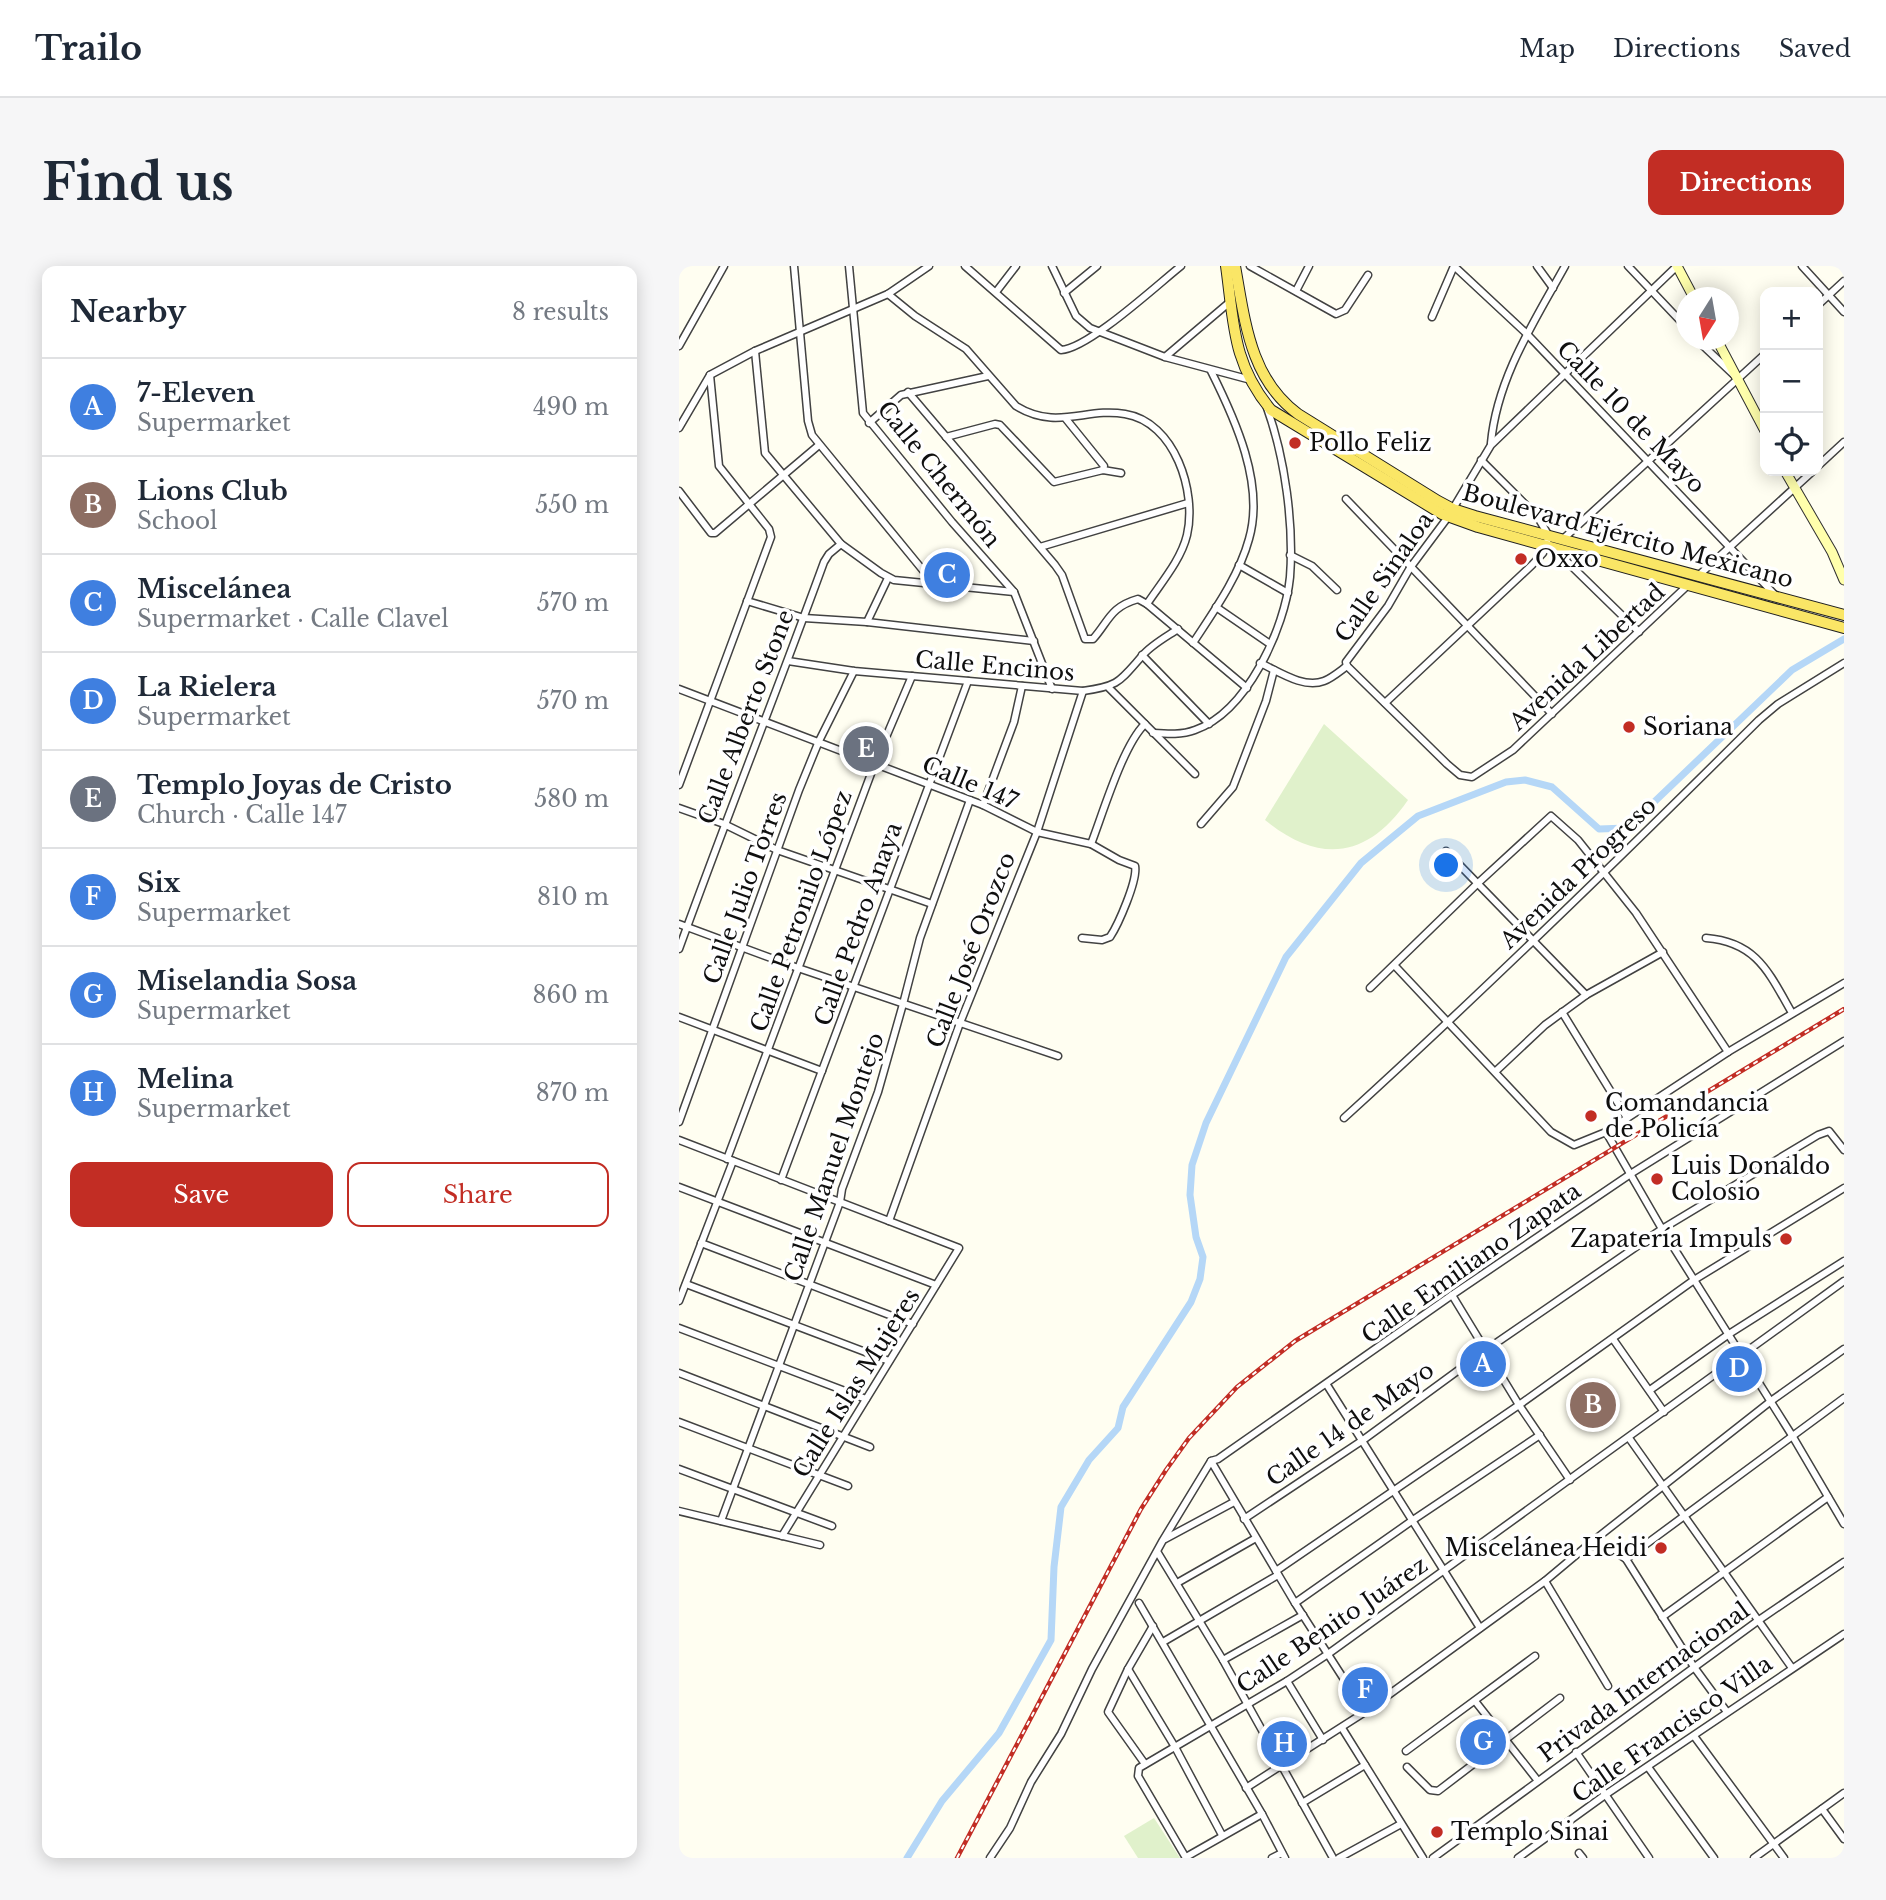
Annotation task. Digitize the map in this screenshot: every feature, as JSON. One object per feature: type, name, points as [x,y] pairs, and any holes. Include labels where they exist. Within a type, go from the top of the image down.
[{"type":"main road","name":"Boulevard Ejército Mexicano","points":[[1226,266],[1236,341],[1251,380],[1271,410],[1294,425],[1450,513],[1842,628]]},
{"type":"main road","name":"Boulevard Ejército Mexicano","points":[[1235,266],[1254,355],[1263,375],[1282,401],[1450,513]]},
{"type":"main road","name":"Boulevard Ejército Mexicano","points":[[1550,543],[1563,540],[1844,615]]},
{"type":"street","points":[[679,346],[724,266]]},
{"type":"street","points":[[794,266],[808,421],[812,435],[935,585]]},
{"type":"street","name":"Calle Chermón","points":[[849,266],[861,408],[869,423],[1014,592],[1052,689]]},
{"type":"street","points":[[679,428],[710,375],[755,351],[888,295],[929,266]]},
{"type":"street","points":[[965,266],[1062,350],[1073,348],[1098,332],[1181,266]]},
{"type":"street","points":[[996,292],[1016,266]]},
{"type":"street","points":[[1052,266],[1064,293],[1083,324],[1165,357],[1251,380]]},
{"type":"street","points":[[1064,293],[1097,266]]},
{"type":"street","points":[[1250,266],[1330,312],[1341,314],[1368,275]]},
{"type":"street","points":[[1296,291],[1309,266]]},
{"type":"street","points":[[1432,317],[1454,266]]},
{"type":"street","name":"Calle 10 de Mayo","points":[[1454,266],[1527,334],[1777,597]]},
{"type":"street","points":[[1537,266],[1553,288]]},
{"type":"street","points":[[1491,445],[1501,393],[1527,334],[1565,266]]},
{"type":"street","points":[[1628,266],[1676,316]]},
{"type":"street","points":[[1491,445],[1677,266],[1688,287]]},
{"type":"street","points":[[1801,266],[1844,312]]},
{"type":"street","points":[[1823,300],[1844,281]]},
{"type":"street","points":[[888,295],[966,349],[1016,406],[1026,412],[1066,419],[1125,413],[1149,424],[1167,440],[1185,484],[1188,503],[1187,534],[1183,548],[1147,604]]},
{"type":"street","points":[[1165,357],[1231,302]]},
{"type":"street","points":[[679,327],[688,333]]},
{"type":"street","points":[[1706,350],[1738,379]]},
{"type":"street","points":[[1722,350],[1760,421]]},
{"type":"street","points":[[755,351],[765,453],[841,544],[888,578],[1014,592]]},
{"type":"street","points":[[1563,540],[1760,359]]},
{"type":"street","points":[[1193,643],[1239,565],[1251,536],[1254,513],[1247,461],[1223,395],[1211,371]]},
{"type":"street","points":[[679,785],[771,537],[719,466],[710,375]]},
{"type":"street","points":[[869,423],[908,392],[988,376]]},
{"type":"street","points":[[908,392],[1062,575],[1082,635],[1088,640],[1096,636],[1106,619],[1117,609],[1137,599],[1178,629],[1247,688]]},
{"type":"street","points":[[1153,733],[1186,733],[1209,724],[1247,688],[1270,644],[1288,593],[1290,555],[1286,492],[1266,403]]},
{"type":"street","points":[[1066,419],[1104,466],[1103,470]]},
{"type":"street","points":[[946,437],[995,424],[1000,425],[1052,481],[1103,470],[1121,472]]},
{"type":"street","points":[[1823,462],[1844,442]]},
{"type":"street","points":[[679,491],[711,533],[715,533],[819,445]]},
{"type":"street","name":"Calle Sinaloa","points":[[1347,666],[1350,654],[1388,606],[1450,513],[1491,445]]},
{"type":"street","points":[[1481,460],[1537,516],[1550,543],[1639,632]]},
{"type":"street","points":[[1788,476],[1832,552],[1844,580]]},
{"type":"street","name":"Avenida Libertad","points":[[1385,703],[1447,764],[1461,775],[1472,777],[1513,750],[1807,476]]},
{"type":"street","points":[[1346,499],[1552,714]]},
{"type":"street","points":[[1040,547],[1188,503]]},
{"type":"street","points":[[1261,663],[1293,679],[1312,683],[1323,682],[1347,666],[1385,703],[1532,565],[1550,543]]},
{"type":"street","name":"Calle Alberto Stone","points":[[679,949],[824,562],[841,544]]},
{"type":"street","points":[[1290,555],[1312,566],[1338,590]]},
{"type":"street","points":[[1239,565],[1288,593]]},
{"type":"street","points":[[867,622],[888,578]]},
{"type":"street","points":[[747,601],[804,618],[867,622],[1034,641]]},
{"type":"street","points":[[1216,607],[1270,644]]},
{"type":"street","points":[[1178,629],[1142,655],[1129,674],[1109,688],[1195,774]]},
{"type":"street","points":[[1142,655],[1209,724]]},
{"type":"street","name":"Calle Encinos","points":[[788,661],[854,671],[1052,689],[1083,691],[1109,688]]},
{"type":"street","name":"Avenida Progreso","points":[[1343,1118],[1449,1023],[1759,720],[1778,704],[1844,663]]},
{"type":"street","points":[[1201,824],[1233,787],[1266,701],[1274,670]]},
{"type":"street","name":"Calle Julio Torres","points":[[679,1122],[818,741],[854,671]]},
{"type":"street","name":"Calle Petronilo López","points":[[679,1301],[717,1201],[798,968],[875,763],[912,676]]},
{"type":"street","name":"Calle Pedro Anaya","points":[[781,1180],[968,681]]},
{"type":"street","points":[[983,805],[1014,722],[1022,686]]},
{"type":"street","name":"Calle 147","points":[[679,689],[983,805],[1037,832],[1091,844],[1135,866],[1137,872],[1110,937],[1102,940],[1082,938]]},
{"type":"street","name":"Calle José Orozco","points":[[889,1221],[960,1023],[1037,832],[1083,691]]},
{"type":"street","points":[[1091,844],[1130,746],[1145,724]]},
{"type":"street","name":"Calle Manuel Montejo","points":[[721,1521],[826,1242],[842,1189],[878,1092],[920,938],[969,800]]},
{"type":"street","points":[[679,808],[724,824],[778,850],[932,904]]},
{"type":"street","points":[[1370,988],[1476,884],[1551,816],[1579,840],[1663,952],[1728,1052]]},
{"type":"street","points":[[1446,851],[1586,995]]},
{"type":"street","points":[[679,924],[798,968],[1058,1056]]},
{"type":"street","points":[[1706,938],[1732,942],[1756,956],[1770,974],[1792,1013]]},
{"type":"street","points":[[1496,1071],[1562,1012],[1586,995],[1663,952]]},
{"type":"street","points":[[1395,966],[1551,1132],[1574,1145],[1606,1132],[1728,1052],[1844,983]]},
{"type":"street","points":[[1562,1012],[1627,1118]]},
{"type":"street","points":[[679,1017],[822,1071]]},
{"type":"street","name":"Calle Emiliano Zapata","points":[[990,1858],[1010,1828],[1031,1782],[1061,1734],[1092,1669],[1210,1461],[1218,1459],[1327,1385],[1452,1295],[1632,1173],[1844,1041]]},
{"type":"street","name":"Calle 14 de Mayo","points":[[1244,1519],[1363,1440],[1486,1350],[1662,1229],[1809,1140],[1829,1131],[1844,1150]]},
{"type":"street","points":[[1606,1132],[1662,1229],[1771,1401],[1844,1524]]},
{"type":"street","points":[[679,1140],[889,1221]]},
{"type":"street","points":[[679,1187],[936,1285]]},
{"type":"street","points":[[1163,1642],[1277,1573],[1694,1280],[1844,1188]]},
{"type":"street","name":"Calle Islas Mujeres","points":[[782,1536],[959,1248],[889,1221]]},
{"type":"street","points":[[701,1243],[913,1324]]},
{"type":"street","points":[[1650,1390],[1729,1334],[1844,1261]]},
{"type":"street","name":"Calle Benito Juárez","points":[[1142,1766],[1328,1654],[1844,1281]]},
{"type":"street","points":[[686,1284],[889,1361]]},
{"type":"street","points":[[1452,1295],[1519,1405],[1570,1480]]},
{"type":"street","points":[[679,1328],[866,1399]]},
{"type":"street","points":[[1613,1339],[1664,1412]]},
{"type":"street","points":[[1246,1788],[1342,1728],[1545,1581],[1771,1401],[1844,1349]]},
{"type":"street","points":[[679,1374],[870,1447]]},
{"type":"street","points":[[1327,1385],[1480,1628]]},
{"type":"street","points":[[1626,1559],[1844,1398]]},
{"type":"street","points":[[679,1422],[848,1486]]},
{"type":"street","points":[[1295,1603],[1540,1435]]},
{"type":"street","points":[[1629,1438],[1792,1668]]},
{"type":"street","points":[[1210,1461],[1295,1603],[1365,1712]]},
{"type":"street","points":[[679,1469],[832,1526]]},
{"type":"street","points":[[1662,1617],[1828,1497]]},
{"type":"street","points":[[1163,1540],[1234,1502]]},
{"type":"street","points":[[679,1511],[820,1545]]},
{"type":"street","points":[[1177,1583],[1256,1538]]},
{"type":"street","points":[[1588,1545],[1614,1551],[1626,1559],[1694,1667],[1727,1712]]},
{"type":"street","points":[[1157,1553],[1223,1660],[1333,1858]]},
{"type":"street","name":"Privada Internacional","points":[[1433,1858],[1759,1620],[1844,1562]]},
{"type":"street","points":[[1545,1581],[1608,1686]]},
{"type":"street","points":[[1139,1603],[1262,1814],[1283,1855],[1272,1858]]},
{"type":"street","points":[[1223,1660],[1303,1615]]},
{"type":"street","points":[[1153,1626],[1128,1669],[1108,1714],[1142,1766],[1138,1776],[1186,1857],[1262,1814]]},
{"type":"street","name":"Calle Francisco Villa","points":[[1521,1857],[1605,1795],[1844,1634]]},
{"type":"street","points":[[1406,1751],[1535,1657]]},
{"type":"street","points":[[1128,1669],[1223,1835]]},
{"type":"street","points":[[1287,1681],[1323,1740]]},
{"type":"street","points":[[1407,1767],[1430,1790],[1436,1792],[1560,1698]]},
{"type":"street","points":[[1475,1701],[1538,1781]]},
{"type":"street","points":[[1342,1728],[1422,1858]]},
{"type":"street","points":[[1694,1736],[1784,1858]]},
{"type":"street","points":[[1576,1752],[1649,1858]]},
{"type":"street","points":[[1303,1803],[1365,1765]]},
{"type":"street","points":[[1648,1767],[1714,1858]]},
{"type":"street","points":[[1754,1858],[1844,1793]]},
{"type":"street","points":[[1822,1809],[1844,1839]]},
{"type":"street","points":[[1339,1858],[1401,1824]]},
{"type":"green space","points":[[1324,724],[1408,800],[1377,834],[1360,844],[1342,849],[1324,849],[1305,844],[1265,820]]},
{"type":"green space","points":[[1154,1818],[1180,1858],[1138,1858],[1124,1836]]},
{"type":"waterway","points":[[907,1858],[942,1801],[999,1733],[1051,1640],[1054,1567],[1061,1507],[1089,1460],[1118,1428],[1123,1407],[1191,1302],[1200,1279],[1203,1257],[1196,1237],[1190,1195],[1192,1165],[1206,1123],[1286,957],[1361,863],[1418,816],[1506,782],[1525,780],[1552,787],[1599,829],[1627,828],[1792,670],[1844,639]]},
{"type":"railway","points":[[957,1858],[1141,1509],[1189,1438],[1237,1387],[1295,1341],[1844,1009]]},
{"type":"place","name":"Pollo Feliz","points":[[1295,443]]},
{"type":"place","name":"Oxxo","points":[[1521,559]]},
{"type":"place","name":"Miscelánea","points":[[947,575]]},
{"type":"place","name":"Soriana","points":[[1629,727]]},
{"type":"place","name":"Templo Joyas de Cristo","points":[[866,749]]},
{"type":"place","name":"Comandancia de Policía","points":[[1591,1116]]},
{"type":"place","name":"Luis Donaldo Colosio","points":[[1657,1179]]},
{"type":"place","name":"Zapatería Impuls","points":[[1786,1239]]},
{"type":"place","name":"7-Eleven","points":[[1483,1364]]},
{"type":"place","name":"La Rielera","points":[[1739,1369]]},
{"type":"place","name":"Lions Club","points":[[1593,1405]]},
{"type":"place","name":"Miscelánea Heidi","points":[[1661,1548]]},
{"type":"place","name":"Six","points":[[1365,1690]]},
{"type":"place","name":"Miselandia Sosa","points":[[1483,1742]]},
{"type":"place","name":"Melina","points":[[1284,1744]]},
{"type":"place","name":"Templo Sinai","points":[[1437,1832]]}]
